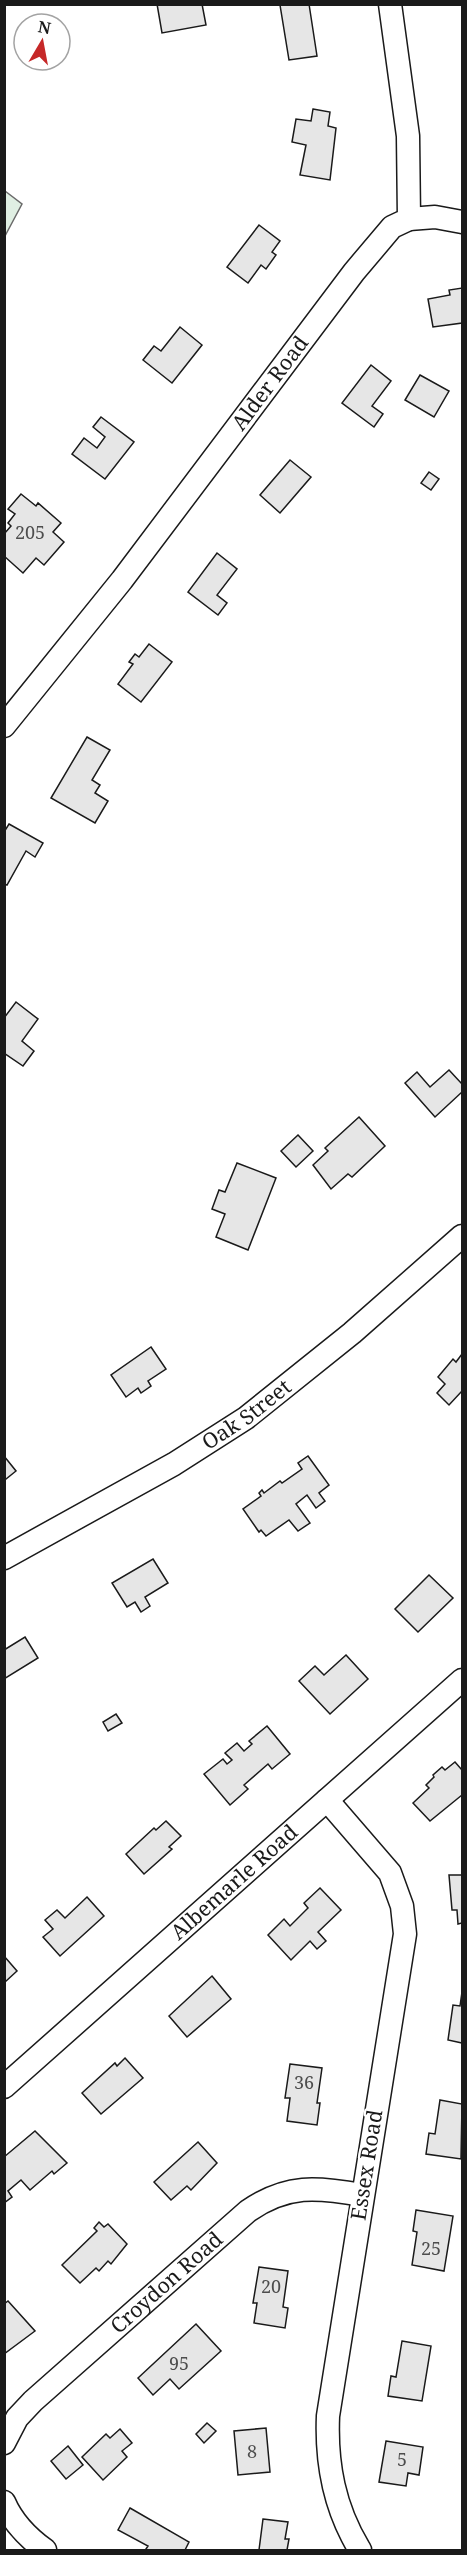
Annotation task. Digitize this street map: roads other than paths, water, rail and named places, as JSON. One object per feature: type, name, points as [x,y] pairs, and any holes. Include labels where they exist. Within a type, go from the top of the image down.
[{"type":"street","points":[[390,4],[408,136],[409,219],[435,217],[462,222]]},
{"type":"street","name":"Alder Road","points":[[4,726],[122,580],[354,272],[392,227],[409,219]]},
{"type":"street","name":"Oak Street","points":[[4,1558],[174,1464],[246,1418],[352,1333],[462,1236]]},
{"type":"street","name":"Albemarle Road","points":[[4,2087],[462,1680]]},
{"type":"street","name":"Essex Road","points":[[327,1800],[390,1873],[402,1906],[405,1934],[332,2384],[327,2448],[331,2479],[340,2512],[360,2550]]},
{"type":"street","name":"Croydon Road","points":[[4,2443],[17,2418],[33,2401],[248,2211],[264,2200],[284,2191],[330,2189],[362,2195]]},
{"type":"street","points":[[4,2502],[10,2516],[24,2534],[45,2550]]}]
